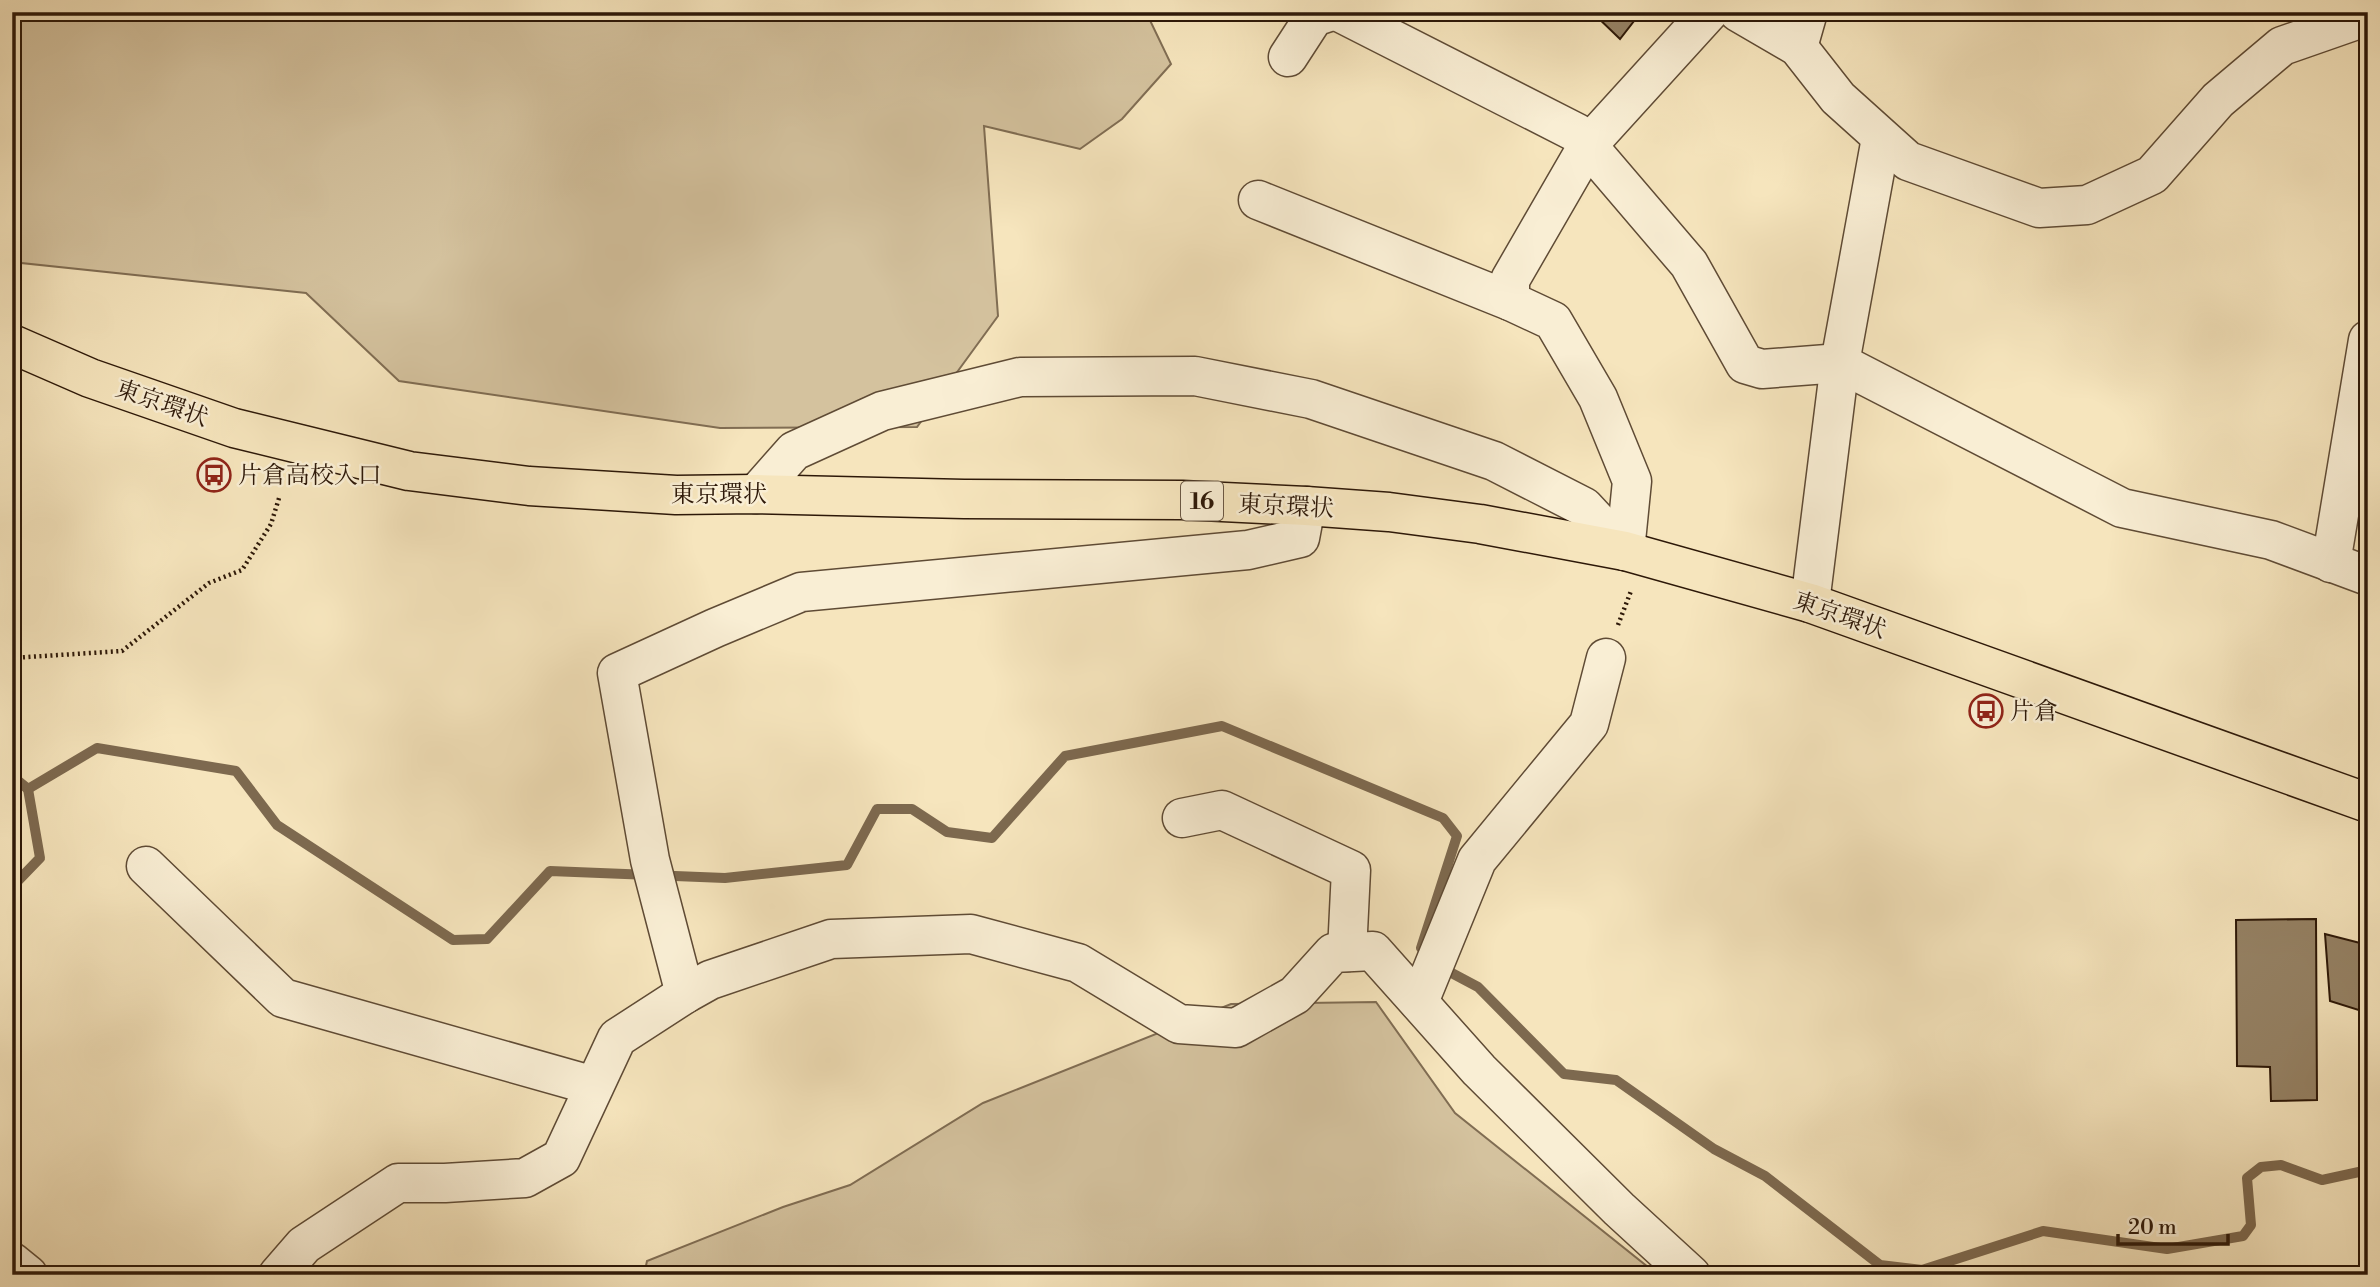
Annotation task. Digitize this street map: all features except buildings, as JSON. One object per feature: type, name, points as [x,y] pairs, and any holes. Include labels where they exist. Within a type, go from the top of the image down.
[{"type":"highway","name":"東京環状","points":[[12,344],[90,378],[234,428],[409,471],[529,486],[676,495],[1182,500],[1306,506],[1389,512],[1480,524],[1625,551],[1810,603],[2368,803]]},
{"type":"street","points":[[1288,57],[1314,17],[1329,12]]},
{"type":"street","points":[[1339,12],[1577,133],[1689,264],[1745,364],[1762,369],[1840,363],[2122,508],[2271,540],[2368,576]]},
{"type":"street","points":[[1510,301],[1510,280],[1588,145],[1709,12]]},
{"type":"street","points":[[1753,17],[1803,30],[1838,97],[1908,160],[2039,208],[2087,205],[2152,175],[2218,100],[2282,46],[2368,16]]},
{"type":"street","points":[[1810,603],[1840,363],[1881,138]]},
{"type":"street","points":[[1258,200],[1510,301],[1553,321],[1598,398],[1632,481],[1625,551]]},
{"type":"street","points":[[2332,563],[2368,340]]},
{"type":"street","points":[[755,494],[794,451],[882,411],[1020,377],[1195,376],[1311,399],[1493,461],[1584,507],[1625,551]]},
{"type":"street","points":[[685,993],[653,875],[617,673],[802,592],[1248,550],[1300,538],[1306,506]]},
{"type":"street","points":[[1419,1002],[1477,860],[1589,724],[1606,658]]},
{"type":"street","points":[[1182,818],[1222,810],[1351,870],[1347,952]]},
{"type":"street","points":[[146,866],[283,998],[594,1086]]},
{"type":"street","points":[[278,1275],[304,1245],[398,1182],[445,1183],[525,1178],[561,1158],[617,1038],[685,993],[710,980],[831,939],[971,934],[1078,963],[1179,1024],[1236,1028],[1295,995],[1333,953],[1373,951],[1479,1070],[1619,1209],[1691,1275]]},
{"type":"street","points":[[12,1262],[28,1275]]},
{"type":"path","points":[[12,658],[122,651],[209,583],[242,569],[271,524],[280,495]]},
{"type":"shaded area","points":[[12,12],[1146,12],[1171,64],[1122,119],[1080,149],[984,126],[998,316],[917,427],[720,428],[399,381],[306,293],[12,262]]},
{"type":"shaded area","points":[[1376,1002],[1455,1113],[1658,1275],[644,1275],[647,1261],[783,1207],[850,1185],[983,1103],[1231,1004]]},
{"type":"waterway","points":[[12,776],[28,789],[97,748],[236,771],[277,825],[453,940],[487,939],[550,871],[725,878],[847,865],[877,809],[912,809],[947,832],[992,838],[1065,756],[1222,726],[1443,818],[1457,836],[1421,948]]},
{"type":"waterway","points":[[12,887],[40,858],[28,789]]},
{"type":"waterway","points":[[1446,970],[1478,987],[1564,1074],[1616,1080],[1714,1149],[1765,1176],[1880,1265],[1922,1270],[2043,1231],[2167,1249],[2243,1236],[2251,1225],[2247,1178],[2261,1167],[2281,1165],[2322,1180],[2368,1170]]},
{"type":"place","name":"片倉高校入口","points":[[214,475]]},
{"type":"place","name":"片倉","points":[[1986,711]]}]
